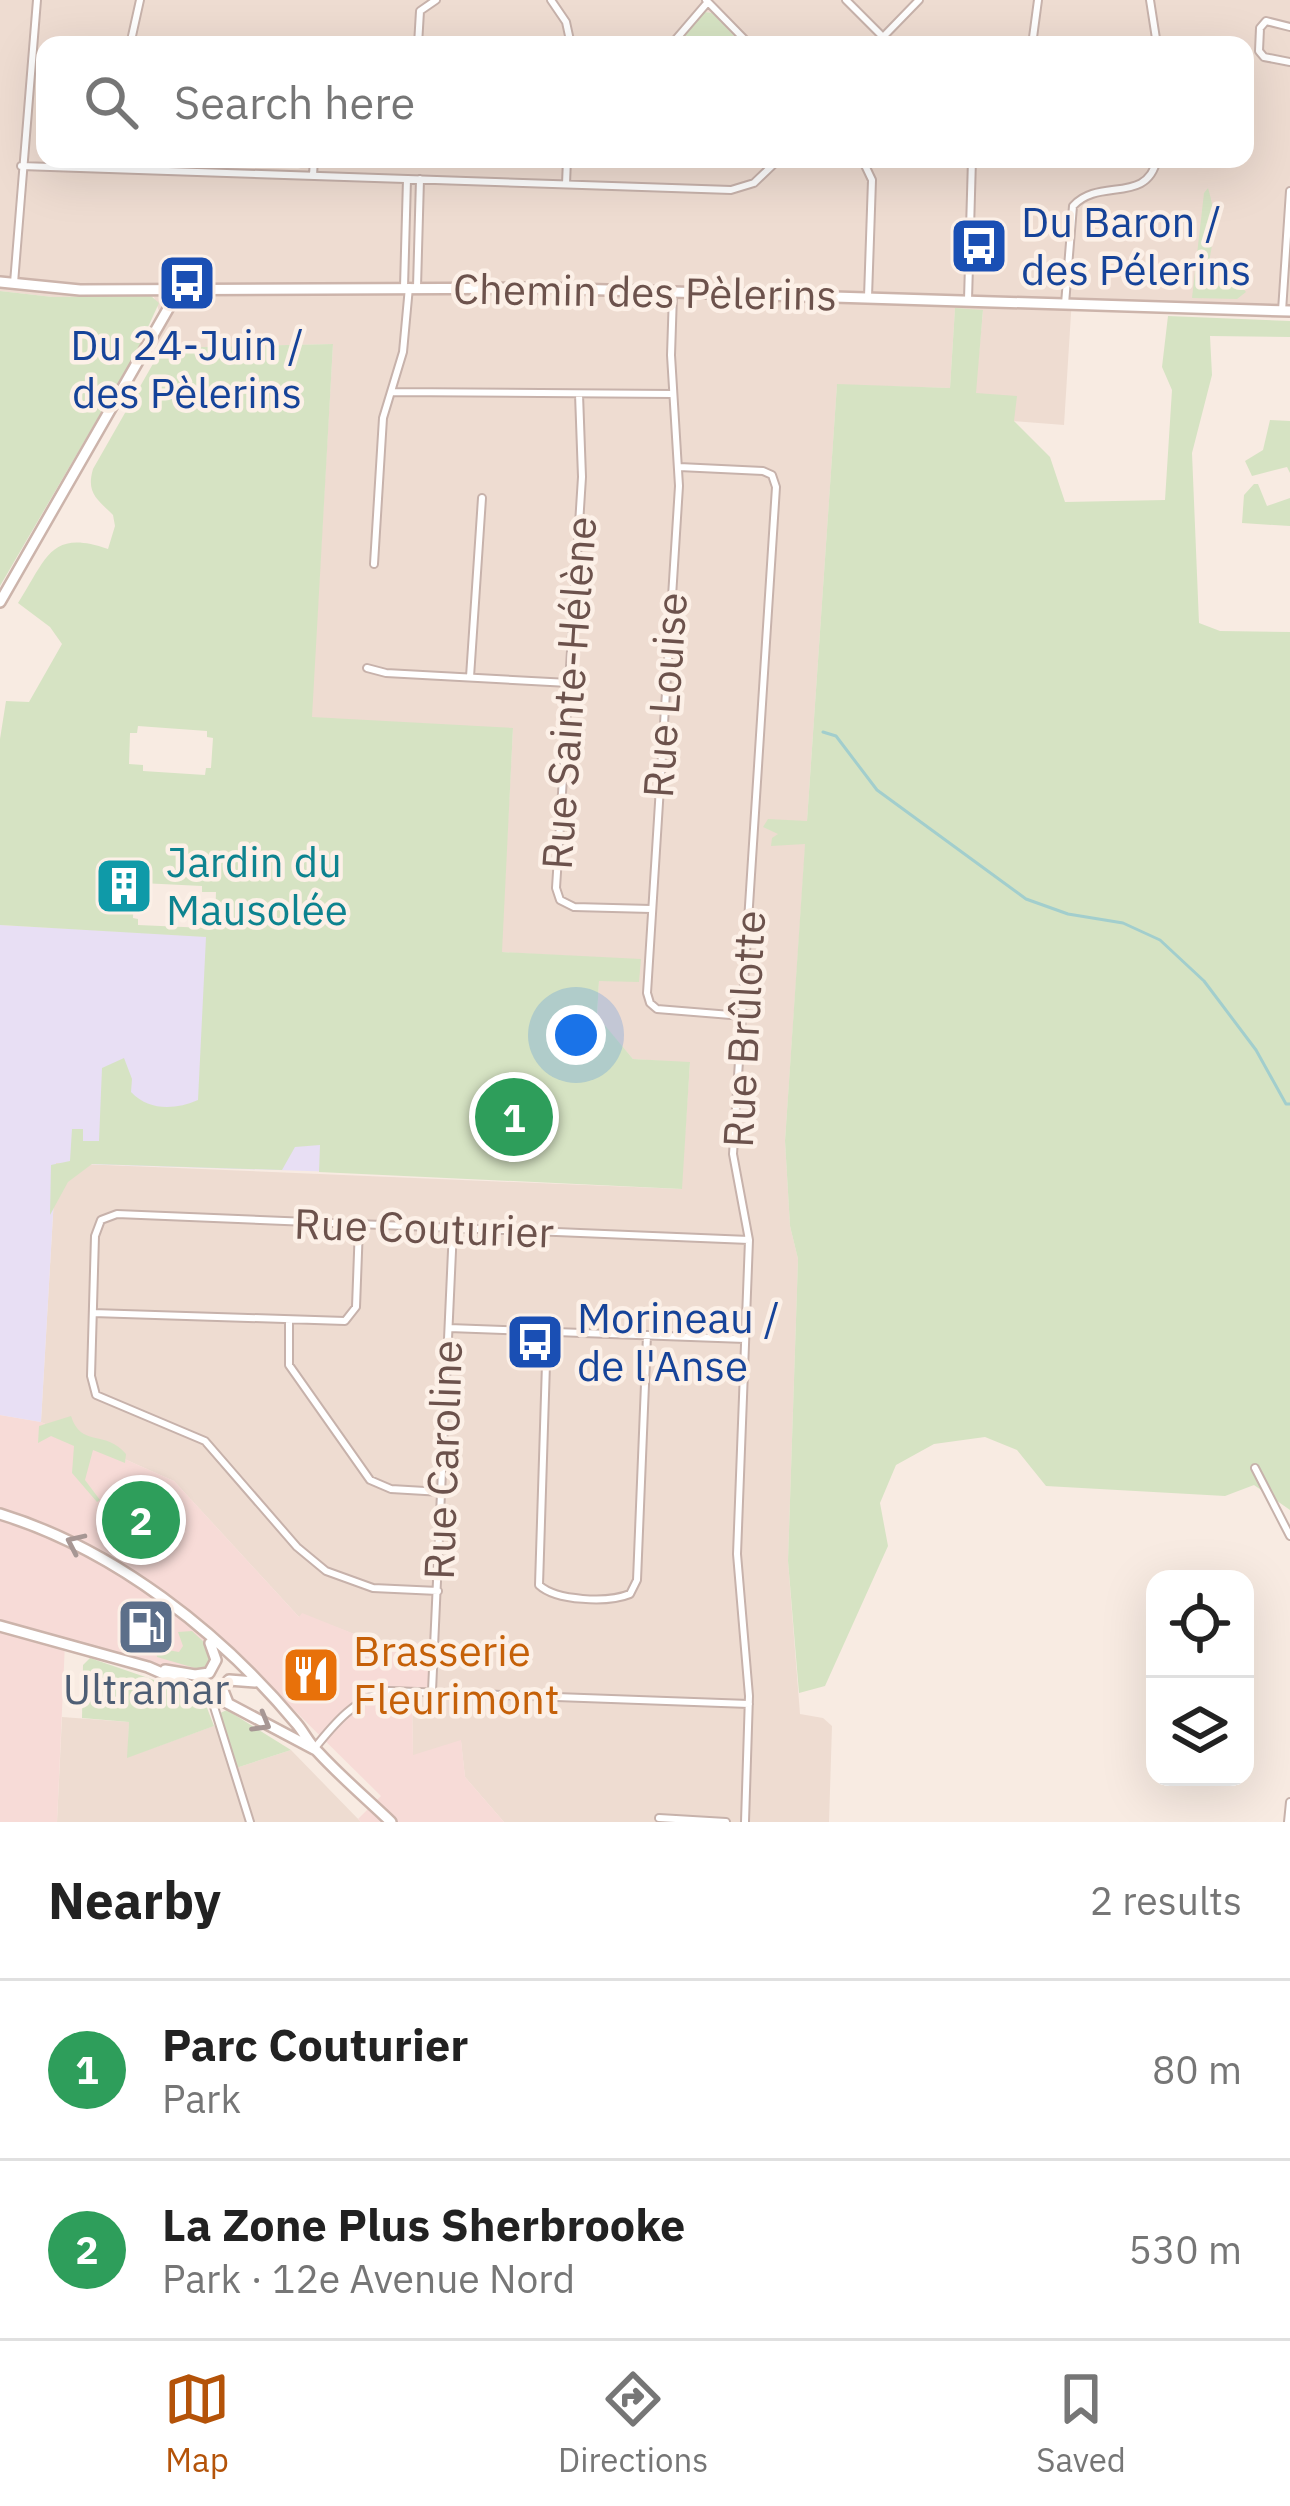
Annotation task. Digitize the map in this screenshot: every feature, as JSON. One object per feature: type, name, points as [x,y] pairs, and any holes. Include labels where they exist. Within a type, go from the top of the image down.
[{"type":"street","points":[[14,285],[37,0]]},
{"type":"street","points":[[132,36],[140,0]]},
{"type":"street","points":[[419,36],[420,11],[436,0]]},
{"type":"street","points":[[551,0],[569,36]]},
{"type":"street","points":[[846,0],[882,36]]},
{"type":"street","points":[[884,36],[919,0]]},
{"type":"street","points":[[1033,36],[1038,0]]},
{"type":"street","points":[[1150,0],[1156,36]]},
{"type":"street","points":[[679,36],[708,1],[742,36]]},
{"type":"street","points":[[1290,27],[1266,21],[1258,44],[1264,57],[1290,62]]},
{"type":"street","points":[[21,166],[36,166]]},
{"type":"street","points":[[172,168],[731,190],[754,183],[770,168]]},
{"type":"street","points":[[225,168],[225,172]]},
{"type":"street","points":[[313,168],[313,175]]},
{"type":"street","points":[[566,184],[567,168]]},
{"type":"street","points":[[866,168],[872,180],[868,297]]},
{"type":"street","points":[[968,300],[972,168]]},
{"type":"street","points":[[1065,304],[1073,206],[1095,190],[1140,186],[1154,168]]},
{"type":"street","points":[[406,178],[410,287]]},
{"type":"street","points":[[374,565],[383,418],[404,342],[420,179]]},
{"type":"street","points":[[1286,311],[1290,190]]},
{"type":"street","name":"Chemin des Pèlerins","points":[[0,282],[80,290],[410,287],[1286,311]]},
{"type":"street","points":[[0,602],[172,302],[173,289]]},
{"type":"street","name":"Rue Louise","points":[[673,292],[679,467],[647,986],[650,1003],[658,1009],[743,1016]]},
{"type":"street","points":[[391,392],[674,394]]},
{"type":"street","name":"Rue Sainte-Hélène","points":[[579,394],[582,477],[557,894],[574,907],[651,909]]},
{"type":"street","name":"Rue Brûlotte","points":[[679,467],[763,471],[772,475],[776,487],[733,1154],[749,1240],[737,1553],[749,1704],[745,1822]]},
{"type":"street","points":[[470,677],[482,498]]},
{"type":"street","points":[[368,668],[569,683]]},
{"type":"street","name":"Rue Couturier","points":[[93,1313],[95,1235],[100,1220],[117,1214],[749,1240]]},
{"type":"street","points":[[359,1226],[354,1314],[334,1323],[93,1313],[91,1376],[96,1395],[205,1442],[297,1547],[326,1570],[373,1588],[438,1591]]},
{"type":"street","name":"Rue Caroline","points":[[432,1691],[453,1229]]},
{"type":"street","points":[[289,1322],[289,1365],[370,1480],[391,1489],[442,1492]]},
{"type":"street","points":[[448,1328],[745,1339]]},
{"type":"street","points":[[547,1332],[539,1585],[551,1594],[614,1598],[630,1594],[637,1580],[647,1336]]},
{"type":"street","points":[[1255,1468],[1290,1536]]},
{"type":"street","points":[[0,1514],[72,1541],[151,1589],[255,1682],[296,1723],[314,1749],[391,1822]]},
{"type":"street","points":[[0,1626],[195,1676],[209,1673],[215,1665],[216,1655],[205,1634]]},
{"type":"street","points":[[148,1667],[211,1694],[314,1749]]},
{"type":"street","points":[[228,1704],[222,1688],[229,1679],[255,1682]]},
{"type":"street","points":[[314,1749],[370,1695],[389,1691],[749,1704]]},
{"type":"street","points":[[211,1694],[250,1822]]},
{"type":"street","points":[[1288,1822],[1290,1802]]},
{"type":"street","points":[[659,1818],[726,1822]]},
{"type":"shaded area","points":[[0,0],[1290,0],[1290,305],[1072,298],[1064,425],[1013,421],[975,394],[983,311],[955,309],[950,388],[837,385],[785,1141],[790,1226],[798,1259],[788,1561],[800,1714],[823,1718],[832,1726],[829,1822],[504,1822],[465,1777],[461,1741],[413,1756],[412,1697],[429,1644],[372,1641],[302,1614],[300,1618],[174,1481],[41,1422],[56,1163],[681,1189],[690,1063],[633,1059],[597,1017],[599,980],[640,960],[501,952],[513,729],[311,718],[333,344],[138,349],[159,311],[154,297],[53,297],[0,291]]},
{"type":"shaded area","points":[[0,925],[350,944],[338,1172],[56,1163],[41,1422],[0,1415]]},
{"type":"shaded area","points":[[0,1415],[41,1422],[174,1481],[299,1617],[302,1613],[372,1641],[430,1643],[428,1697],[412,1698],[413,1755],[461,1740],[465,1777],[504,1822],[361,1822],[358,1819],[381,1796],[210,1627],[205,1634],[216,1655],[209,1673],[148,1667],[65,1643],[57,1822],[0,1822]]},
{"type":"shaded area","points":[[62,1717],[129,1722],[128,1757],[222,1723],[236,1768],[291,1750],[361,1822],[57,1822]]},
{"type":"green space","points":[[705,12],[712,13],[734,36],[684,36]]},
{"type":"green space","points":[[1208,188],[1214,225],[1203,285],[1242,287],[1246,292],[1237,299],[1192,298]]},
{"type":"green space","points":[[0,291],[53,297],[151,296],[159,303],[138,349],[0,586]]},
{"type":"green space","points":[[955,308],[983,310],[976,393],[1017,396],[1014,421],[1050,457],[1065,502],[1165,500],[1172,390],[1162,367],[1168,316],[1290,321],[1290,337],[1210,336],[1212,375],[1192,453],[1199,623],[1220,631],[1290,632],[1290,1510],[1254,1485],[1225,1496],[1046,1486],[1017,1450],[985,1437],[934,1444],[896,1465],[880,1503],[888,1546],[825,1686],[799,1693],[788,1561],[798,1259],[790,1226],[785,1141],[805,844],[771,846],[778,834],[763,827],[768,819],[807,821],[837,384],[950,388]]},
{"type":"green space","points":[[333,344],[312,717],[513,728],[502,952],[641,959],[639,982],[599,981],[597,1016],[633,1059],[690,1062],[682,1189],[319,1172],[320,1145],[295,1147],[282,1170],[92,1164],[68,1182],[50,1215],[51,1165],[70,1161],[72,1129],[83,1129],[83,1141],[99,1141],[102,1068],[124,1058],[132,1079],[131,1092],[154,1106],[198,1100],[206,937],[0,925],[0,739],[6,701],[29,702],[62,644],[50,627],[18,603],[44,561],[62,545],[108,549],[113,515],[92,490],[93,469],[162,348]],"holes":[[[138,726],[207,731],[207,737],[213,738],[211,768],[206,768],[205,775],[143,771],[143,765],[129,764],[130,733],[137,733]],[[141,883],[202,886],[202,892],[216,892],[215,921],[207,921],[206,928],[138,925],[133,918],[134,889],[140,889]]]},
{"type":"green space","points":[[1270,420],[1290,421],[1290,473],[1287,467],[1252,476],[1245,461],[1263,450]]},
{"type":"green space","points":[[1254,484],[1267,506],[1290,498],[1290,526],[1242,523],[1244,495]]},
{"type":"green space","points":[[71,1416],[81,1432],[110,1442],[126,1454],[125,1463],[93,1450],[85,1480],[97,1502],[72,1473],[74,1446],[51,1436],[38,1443],[39,1426]]},
{"type":"green space","points":[[192,1631],[206,1644],[212,1662],[205,1671],[157,1657],[156,1648],[179,1652],[183,1646],[178,1632]]},
{"type":"green space","points":[[90,1658],[192,1693],[204,1700],[214,1726],[127,1758],[129,1722],[82,1718],[83,1665]]},
{"type":"green space","points":[[227,1710],[291,1750],[236,1768],[220,1713]]},
{"type":"waterway","points":[[823,732],[836,736],[877,790],[1026,899],[1068,914],[1123,923],[1160,940],[1204,981],[1290,1104]]},
{"type":"place","name":"Du Baron / des Pélerins","points":[[979,246]]},
{"type":"place","name":"Du 24-Juin / des Pèlerins","points":[[187,283]]},
{"type":"place","name":"Jardin du Mausolée","points":[[124,886]]},
{"type":"place","name":"Parc Couturier","points":[[514,1117]]},
{"type":"place","name":"Morineau / de l'Anse","points":[[535,1342]]},
{"type":"place","name":"La Zone Plus Sherbrooke","points":[[141,1520]]},
{"type":"place","name":"Ultramar","points":[[146,1627]]},
{"type":"place","name":"Brasserie Fleurimont","points":[[311,1675]]}]
